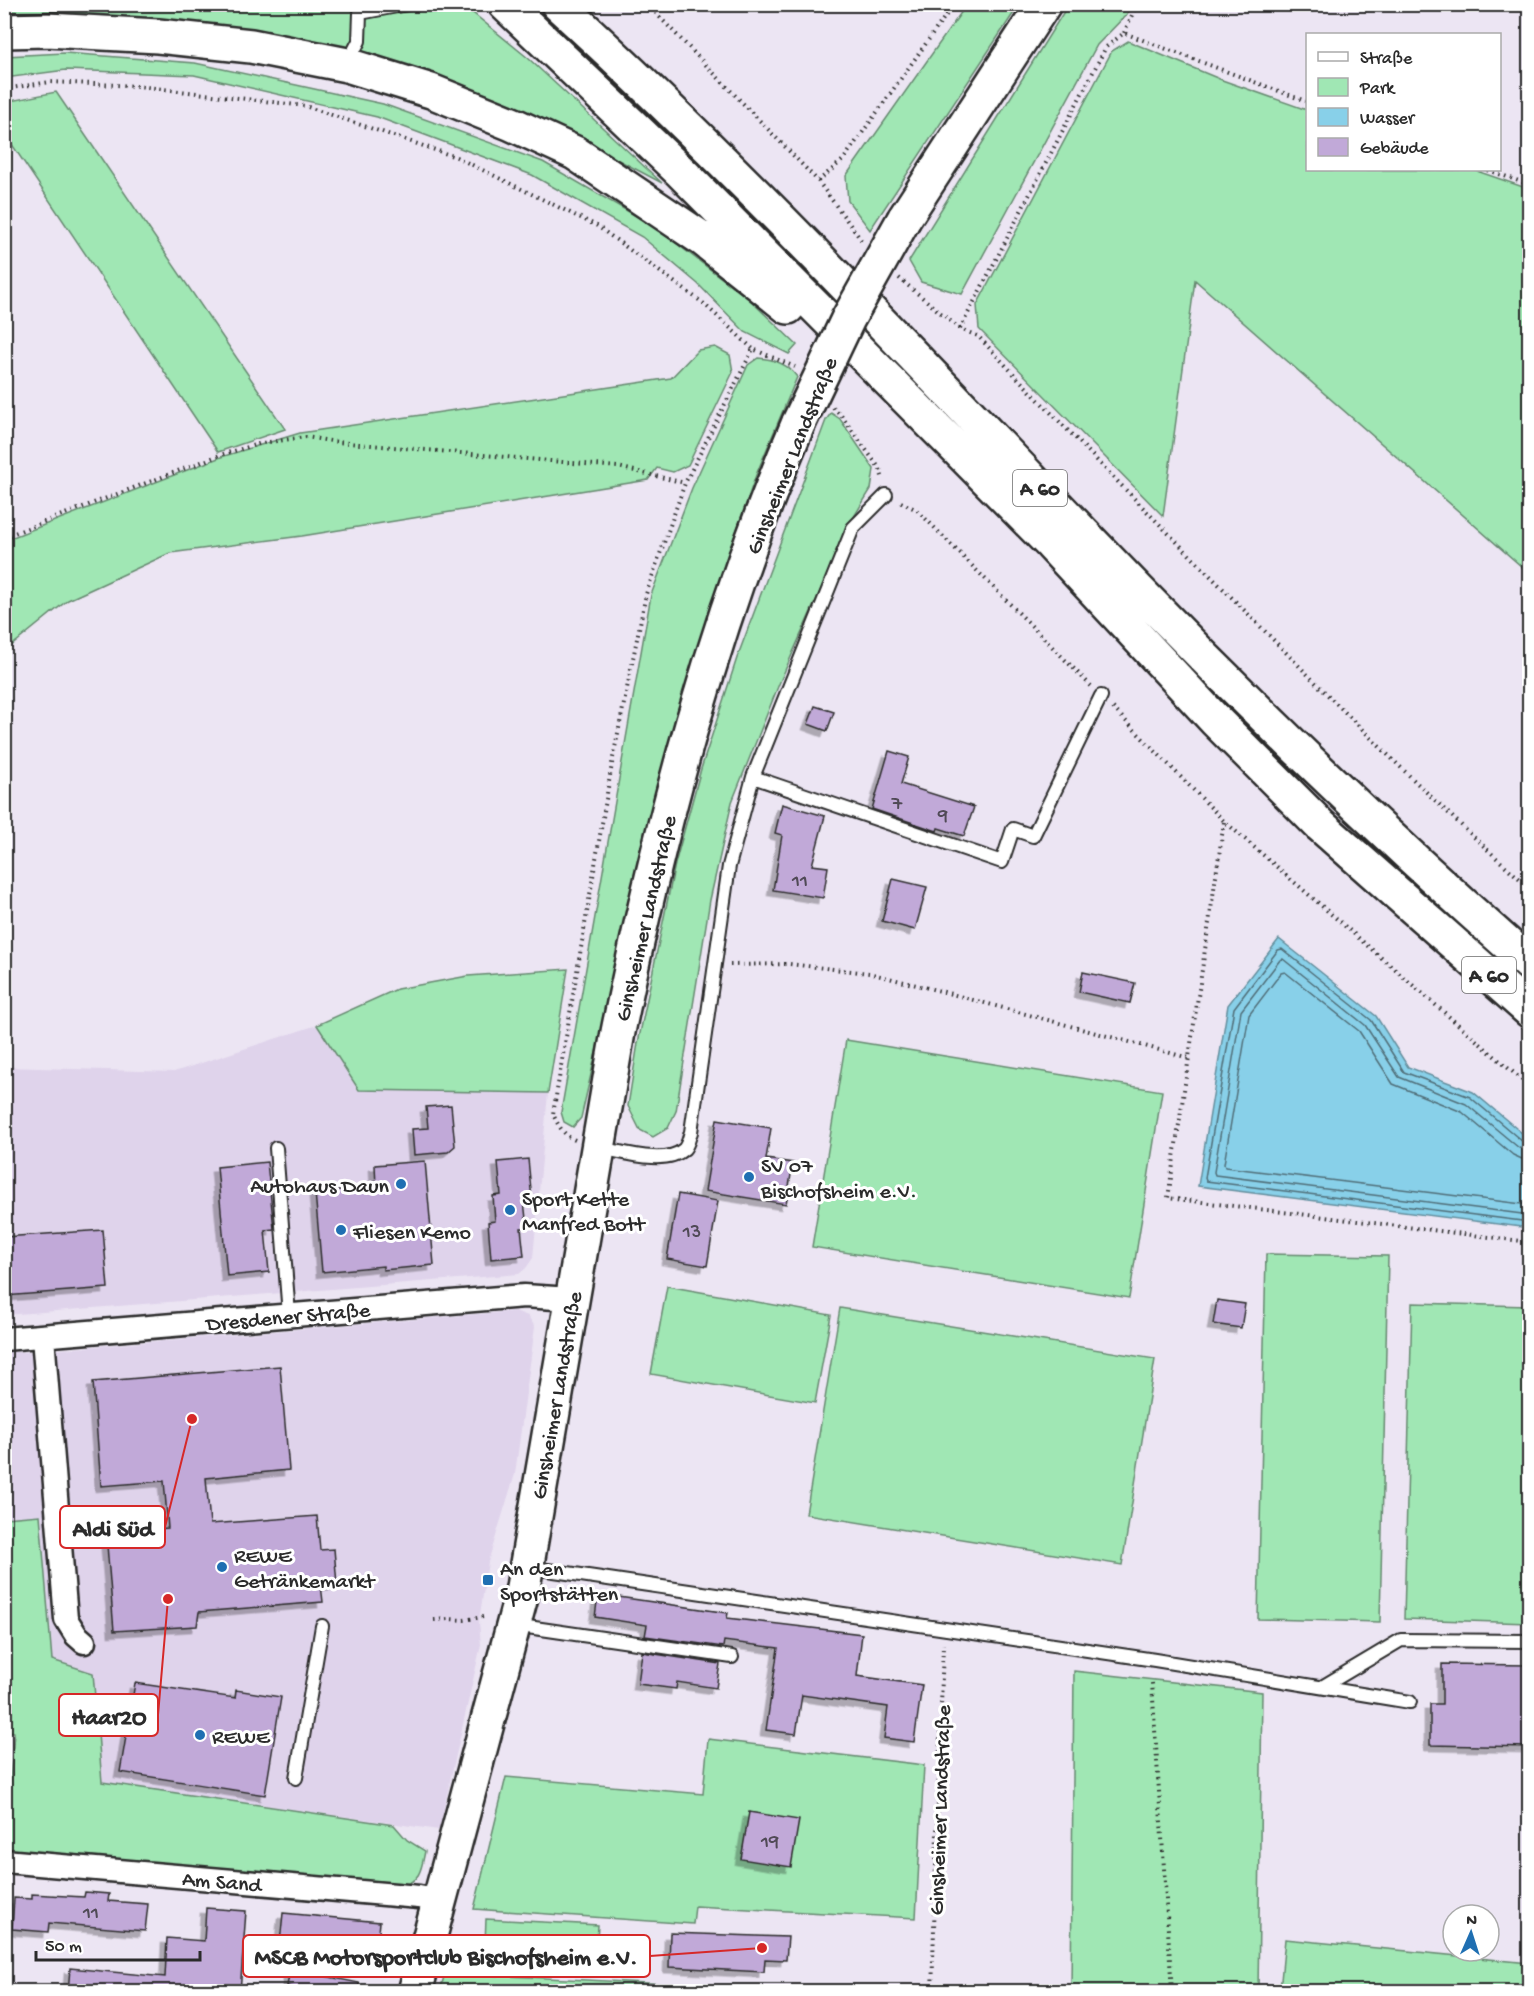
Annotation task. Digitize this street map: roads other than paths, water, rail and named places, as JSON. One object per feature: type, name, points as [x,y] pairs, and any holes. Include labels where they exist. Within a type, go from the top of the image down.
[{"type":"main road","name":"A 60","points":[[504,4],[681,172],[1051,544],[1215,720],[1320,825],[1530,1011]]},
{"type":"main road","name":"A 60","points":[[558,4],[787,224],[1140,593],[1290,741],[1466,908],[1530,964]]},
{"type":"main road","name":"Ginsheimer Landstraße","points":[[415,1992],[440,1901],[498,1621],[526,1567],[571,1299],[636,941],[664,827],[719,637],[754,537],[799,422],[848,319],[904,219],[1044,4]]},
{"type":"main road","name":"A 60","points":[[4,31],[46,30],[158,36],[251,46],[347,65],[431,91],[564,148],[704,240],[774,295],[816,332],[902,418],[968,478],[1051,544]]},
{"type":"street","name":"Dresdener Straße","points":[[4,1339],[524,1296],[571,1299]]},
{"type":"street","points":[[43,1337],[66,1619],[76,1635],[84,1642]]},
{"type":"street","name":"Am Sand","points":[[4,1861],[419,1897],[440,1901]]},
{"type":"lane","points":[[347,65],[359,41],[360,13],[408,4]]},
{"type":"lane","points":[[598,1148],[664,1158],[676,1155],[686,1148],[691,1132],[729,866],[753,777],[853,528],[886,495]]},
{"type":"lane","points":[[753,777],[1002,862],[1013,829],[1033,836],[1101,696]]},
{"type":"lane","points":[[276,1148],[290,1315]]},
{"type":"lane","points":[[526,1567],[944,1628],[1410,1702]]},
{"type":"lane","points":[[498,1621],[732,1657]]},
{"type":"lane","points":[[296,1778],[322,1626]]},
{"type":"lane","points":[[1322,1687],[1401,1640],[1530,1641]]},
{"type":"water","points":[[1279,939],[1376,1016],[1408,1067],[1473,1092],[1529,1139],[1529,1228],[1198,1186],[1228,1005]]},
{"type":"place","name":"SV 07 Bischofsheim e.V.","points":[[749,1177]]},
{"type":"place","name":"Autohaus Daun","points":[[401,1184]]},
{"type":"place","name":"Sport Kette Manfred Bott","points":[[510,1210]]},
{"type":"place","name":"Fliesen Kemo","points":[[341,1230]]},
{"type":"place","name":"Aldi Süd","points":[[192,1419]]},
{"type":"place","name":"REWE Getränkemarkt","points":[[222,1567]]},
{"type":"place","name":"An den Sportstätten","points":[[488,1580]]},
{"type":"place","name":"Haar2O","points":[[168,1599]]},
{"type":"place","name":"REWE","points":[[200,1735]]},
{"type":"place","name":"MSCB Motorsportclub Bischofsheim e.V.","points":[[762,1948]]}]
